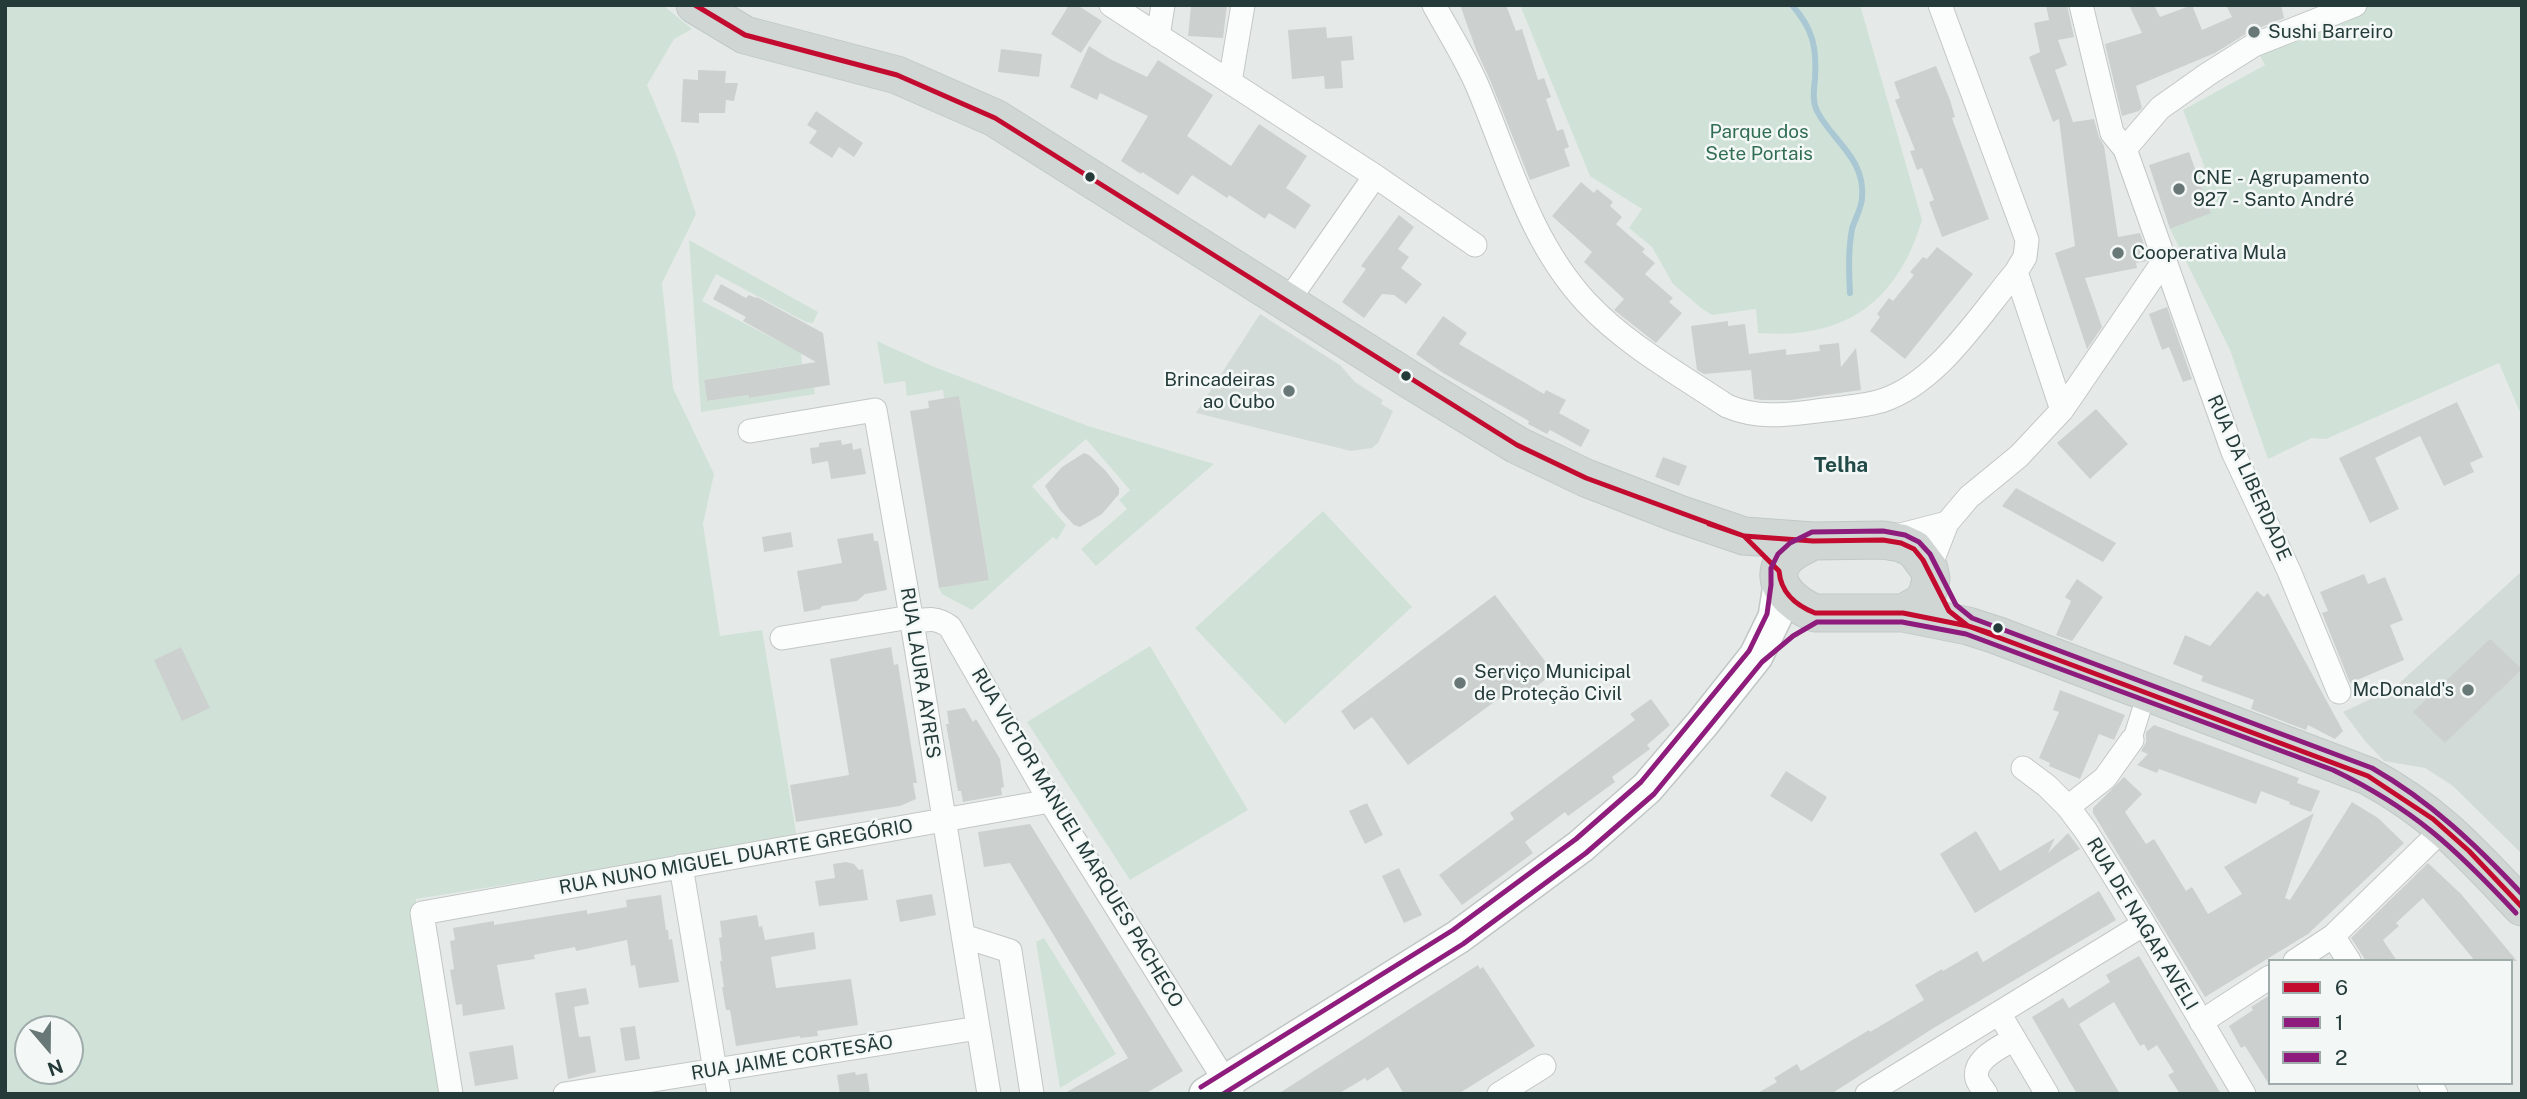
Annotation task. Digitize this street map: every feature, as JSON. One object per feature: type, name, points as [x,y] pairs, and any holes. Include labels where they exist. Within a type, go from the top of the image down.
[{"type":"main road","points":[[695,5],[745,35],[897,75],[995,118],[1517,445],[1586,478],[1744,536],[1814,541],[1883,540],[1901,543],[1914,549],[1949,611],[1968,626]]},
{"type":"main road","points":[[1744,536],[1780,578],[1796,603],[1815,613],[1903,613],[1968,626],[2368,776],[2420,807],[2445,827],[2522,908]]},
{"type":"main road","points":[[1756,656],[1775,617],[1784,559],[1814,541]]},
{"type":"main road","points":[[1903,613],[1923,602],[1928,592],[1930,574]]},
{"type":"main road","points":[[1222,1090],[1458,937],[1581,846],[1653,781],[1756,656],[1788,629],[1815,613]]},
{"type":"street","points":[[1111,5],[1375,176],[1475,246]]},
{"type":"street","points":[[1140,5],[1158,36]]},
{"type":"street","points":[[1158,36],[1163,5]]},
{"type":"street","points":[[1230,82],[1242,5]]},
{"type":"street","points":[[1434,5],[1476,82],[1528,215],[1556,264],[1586,303],[1643,350],[1727,406],[1752,415],[1779,416],[1860,406],[1895,396],[1915,385],[1935,370],[2025,257],[2027,240],[1940,5]]},
{"type":"street","name":"RUA DA LIBERDADE","points":[[2081,5],[2112,134],[2124,149],[2233,452],[2289,571],[2339,692]]},
{"type":"street","points":[[2124,149],[2160,108],[2254,45],[2355,5]]},
{"type":"street","points":[[1288,302],[1375,176]]},
{"type":"street","points":[[1930,574],[1947,523],[1969,498],[2019,456],[2062,410],[2163,262]]},
{"type":"street","points":[[2015,272],[2062,410]]},
{"type":"street","name":"RUA LAURA AYRES","points":[[750,431],[875,410],[989,1094]]},
{"type":"street","points":[[1883,540],[1947,523]]},
{"type":"street","name":"RUA VICTOR MANUEL MARQUES PACHECO","points":[[782,638],[911,619],[931,618],[950,627],[1222,1090]]},
{"type":"street","points":[[2068,807],[2105,778],[2132,740],[2147,692]]},
{"type":"street","name":"RUA DE NAGAR AVELI","points":[[2023,768],[2068,807],[2106,863],[2244,1094]]},
{"type":"street","name":"RUA NUNO MIGUEL DUARTE GREGÓRIO","points":[[451,1094],[422,913],[1050,801]]},
{"type":"street","points":[[2298,959],[2333,936],[2445,827]]},
{"type":"street","points":[[681,866],[719,1094]]},
{"type":"street","points":[[1867,1094],[2144,924]]},
{"type":"street","points":[[963,936],[1010,951],[1032,1094]]},
{"type":"street","points":[[2333,936],[2348,959]]},
{"type":"street","points":[[2201,1022],[2268,978]]},
{"type":"street","points":[[1999,1013],[2047,1094]]},
{"type":"street","name":"RUA JAIME CORTESÃO","points":[[565,1094],[978,1028]]},
{"type":"street","points":[[1986,1094],[1977,1079],[1978,1067],[1985,1057],[2014,1039]]},
{"type":"street","points":[[1499,1094],[1544,1066]]},
{"type":"shaded area","name":"Brincadeiras ao Cubo","points":[[1260,314],[1340,365],[1355,382],[1383,400],[1381,404],[1393,411],[1378,443],[1372,448],[1351,451],[1196,413]]},
{"type":"shaded area","points":[[2522,571],[2522,854],[2453,786],[2425,768],[2384,761],[2343,712],[2394,688]]},
{"type":"green space","points":[[5,5],[663,5],[692,29],[674,39],[647,85],[676,154],[696,214],[662,283],[673,388],[714,474],[703,524],[720,636],[762,630],[797,838],[416,899],[415,925],[440,1094],[5,1094]]},
{"type":"green space","name":"Parque dos Sete Portais","points":[[1520,5],[1860,5],[1922,220],[1898,274],[1882,294],[1863,310],[1841,322],[1816,330],[1789,334],[1758,333],[1756,309],[1712,315],[1701,308],[1673,284],[1652,247],[1629,228],[1642,209],[1590,176]]},
{"type":"green space","points":[[2324,5],[2522,5],[2522,417],[2499,363],[2326,439],[2312,438],[2268,459],[2230,350],[2170,229],[2211,212],[2197,174],[2206,171],[2183,110],[2265,65],[2254,45]]},
{"type":"green space","points":[[689,240],[818,312],[813,323],[806,322],[716,274],[702,301],[801,353],[802,364],[704,380],[707,401],[749,395],[750,398],[814,387],[815,394],[701,412]]},
{"type":"green space","points":[[877,341],[932,366],[1088,426],[1214,464],[1096,566],[1081,549],[1127,509],[1119,500],[1130,490],[1086,439],[1032,486],[1066,525],[1057,540],[1053,537],[972,610],[942,594],[939,588],[989,579],[959,397],[944,399],[943,390],[907,396],[905,381],[884,384]]},
{"type":"green space","points":[[1323,511],[1412,607],[1285,724],[1195,628]]},
{"type":"green space","points":[[1150,646],[1248,810],[1130,880],[1027,722]]},
{"type":"green space","points":[[1044,938],[1116,1054],[1060,1088],[1036,942]]},
{"type":"building","points":[[1069,5],[1077,5],[1102,21],[1081,53],[1051,34]]},
{"type":"building","points":[[1227,5],[1223,38],[1188,36],[1191,7]]},
{"type":"building","points":[[1460,5],[1506,5],[1516,31],[1522,29],[1538,80],[1544,78],[1551,97],[1546,99],[1557,131],[1563,129],[1569,147],[1564,149],[1570,166],[1530,180]]},
{"type":"building","points":[[2046,5],[2067,5],[2074,37],[2058,40],[2067,65],[2055,70],[2073,122],[2094,119],[2104,146],[2118,237],[2140,233],[2149,258],[2136,263],[2137,268],[2085,278],[2102,327],[2087,349],[2055,253],[2075,246],[2059,119],[2053,122],[2029,57],[2040,52],[2034,23],[2049,20]]},
{"type":"building","points":[[2129,5],[2154,5],[2160,17],[2192,5],[2202,30],[2232,17],[2226,5],[2281,5],[2284,18],[2249,32],[2215,53],[2136,86],[2142,108],[2122,116],[2105,44],[2142,33]]},
{"type":"building","points":[[1326,27],[1327,38],[1352,36],[1354,60],[1341,61],[1343,88],[1325,89],[1324,76],[1292,79],[1288,30]]},
{"type":"building","points":[[1089,46],[1147,77],[1158,60],[1213,95],[1187,136],[1231,166],[1259,124],[1307,156],[1286,188],[1311,205],[1295,229],[1269,213],[1265,219],[1192,175],[1178,195],[1121,161],[1148,116],[1100,93],[1097,100],[1070,87]]},
{"type":"building","points":[[1001,49],[1042,54],[1039,77],[998,72]]},
{"type":"building","points":[[1936,66],[1989,219],[1942,237],[1929,202],[1934,200],[1922,168],[1917,170],[1910,151],[1915,150],[1895,100],[1900,98],[1894,82]]},
{"type":"building","points":[[698,70],[726,71],[725,83],[738,83],[734,101],[726,100],[725,113],[699,113],[699,123],[681,122],[683,79],[698,80]]},
{"type":"building","points":[[816,111],[863,143],[854,157],[839,147],[832,158],[809,143],[817,131],[807,125]]},
{"type":"building","name":"CNE - Agrupamento 927 - Santo André","points":[[2189,152],[2211,213],[2170,229],[2149,165]]},
{"type":"building","points":[[1581,182],[1594,193],[1597,189],[1613,202],[1610,206],[1622,217],[1616,224],[1645,249],[1642,252],[1655,263],[1645,274],[1673,298],[1669,302],[1682,313],[1656,343],[1614,310],[1624,299],[1584,262],[1592,252],[1552,216]]},
{"type":"building","points":[[1399,215],[1414,227],[1398,249],[1409,257],[1401,268],[1422,284],[1406,304],[1394,295],[1382,294],[1364,318],[1342,302],[1366,269],[1361,266]]},
{"type":"building","points":[[1937,247],[1973,274],[1905,359],[1870,331],[1880,317],[1877,314],[1889,298],[1893,301],[1914,275],[1910,272],[1923,257],[1927,259]]},
{"type":"building","points":[[721,284],[746,298],[749,295],[757,297],[823,333],[830,385],[749,398],[749,395],[707,401],[704,380],[816,362],[743,321],[746,317],[713,299]]},
{"type":"building","points":[[2167,307],[2192,379],[2183,382],[2169,347],[2162,350],[2149,314]]},
{"type":"building","points":[[1443,316],[1467,333],[1459,344],[1544,394],[1546,390],[1566,400],[1559,413],[1590,430],[1581,447],[1550,430],[1547,434],[1528,424],[1529,421],[1443,373],[1416,354]]},
{"type":"building","points":[[1728,321],[1728,326],[1745,324],[1749,354],[1786,349],[1786,355],[1820,351],[1819,345],[1839,343],[1841,367],[1856,348],[1861,390],[1791,400],[1762,400],[1754,399],[1751,370],[1704,374],[1697,370],[1691,326]]},
{"type":"building","points":[[959,396],[989,580],[939,588],[910,411],[929,408],[928,401]]},
{"type":"building","points":[[2457,402],[2483,457],[2470,463],[2474,472],[2444,486],[2420,436],[2375,458],[2399,509],[2370,523],[2339,458]]},
{"type":"building","points":[[2096,409],[2128,444],[2090,479],[2057,443]]},
{"type":"building","points":[[841,440],[842,445],[852,443],[853,450],[861,448],[866,474],[831,479],[828,461],[812,464],[810,448],[819,447],[819,443]]},
{"type":"building","points":[[1084,453],[1105,470],[1119,488],[1119,494],[1102,514],[1080,527],[1074,525],[1060,510],[1045,486],[1062,467]]},
{"type":"building","points":[[1663,457],[1687,466],[1679,486],[1655,477]]},
{"type":"building","points":[[2016,488],[2116,543],[2103,562],[2002,506]]},
{"type":"building","points":[[791,532],[793,547],[764,552],[762,537]]},
{"type":"building","points":[[873,533],[874,541],[878,541],[887,590],[865,594],[857,601],[822,606],[820,609],[804,612],[797,571],[842,563],[837,539]]},
{"type":"building","points":[[2364,574],[2368,584],[2385,577],[2403,620],[2390,625],[2404,660],[2350,683],[2322,613],[2328,611],[2320,592]]},
{"type":"building","points":[[2077,579],[2103,597],[2072,641],[2056,635],[2071,601],[2065,597]]},
{"type":"building","points":[[2257,591],[2264,597],[2268,593],[2343,731],[2335,739],[2308,725],[2306,730],[2251,709],[2254,700],[2201,681],[2203,676],[2173,664],[2185,635],[2210,646]]},
{"type":"building","name":"Serviço Municipal de Proteção Civil","points":[[1495,595],[1554,673],[1516,702],[1508,692],[1408,765],[1372,717],[1354,730],[1341,711]]},
{"type":"building","name":"McDonald's","points":[[2490,639],[2522,669],[2445,743],[2413,712]]},
{"type":"building","points":[[181,647],[210,708],[182,721],[154,660]]},
{"type":"building","points":[[891,647],[894,665],[898,664],[917,783],[913,783],[916,799],[900,806],[796,822],[790,785],[849,775],[830,659]]},
{"type":"building","points":[[2060,690],[2125,715],[2114,740],[2099,734],[2080,779],[2049,766],[2050,763],[2039,758],[2059,712],[2053,710]]},
{"type":"building","points":[[1651,699],[1670,725],[1647,745],[1650,749],[1612,777],[1615,782],[1568,816],[1565,812],[1525,842],[1533,853],[1462,905],[1439,875],[1514,819],[1510,813],[1635,720],[1630,714]]},
{"type":"building","points":[[965,708],[973,722],[976,719],[1000,759],[1004,787],[1001,788],[1002,795],[963,802],[961,791],[958,791],[946,724],[949,724],[947,711]]},
{"type":"building","points":[[2154,725],[2299,778],[2297,783],[2320,791],[2311,812],[2261,791],[2256,804],[2159,769],[2157,773],[2137,765],[2148,754],[2141,751],[2146,742],[2146,732]]},
{"type":"building","points":[[1786,771],[1827,797],[1812,822],[1770,796]]},
{"type":"building","points":[[2124,777],[2142,794],[2125,812],[2146,844],[2154,839],[2186,891],[2192,887],[2208,914],[2242,894],[2224,867],[2314,813],[2285,898],[2290,900],[2352,802],[2378,818],[2404,843],[2308,934],[2205,997],[2093,813],[2093,808]]},
{"type":"building","points":[[1367,803],[1383,835],[1365,844],[1349,811]]},
{"type":"building","points":[[1030,824],[1183,1071],[1145,1094],[1063,1094],[1128,1058],[1010,863],[984,867],[978,832]]},
{"type":"building","points":[[1976,831],[2000,871],[2055,838],[2048,853],[2068,833],[2080,849],[1975,913],[1940,854]]},
{"type":"building","points":[[2428,863],[2461,894],[2517,961],[2473,959],[2423,898],[2396,923],[2399,926],[2383,940],[2396,959],[2365,959],[2351,938]]},
{"type":"building","points":[[833,864],[854,864],[859,870],[863,869],[868,900],[819,906],[815,881],[835,878]]},
{"type":"building","points":[[1399,868],[1422,915],[1404,923],[1382,876]]},
{"type":"building","points":[[2099,891],[2116,920],[1932,1029],[1831,1094],[1756,1094],[1777,1082],[1774,1078],[1797,1064],[1801,1071],[1924,1000],[1915,985],[1942,969],[1943,971],[1977,951],[1983,962]]},
{"type":"building","points":[[932,894],[936,915],[900,922],[896,900]]},
{"type":"building","points":[[661,895],[666,930],[669,940],[672,939],[679,982],[639,988],[635,965],[631,966],[627,940],[576,951],[575,947],[534,955],[535,959],[497,965],[505,1009],[463,1016],[462,1004],[456,1005],[450,970],[454,969],[450,941],[455,940],[453,928],[494,921],[494,925],[587,910],[587,914],[627,907],[626,900]]},
{"type":"building","points":[[757,915],[765,940],[814,932],[816,949],[771,957],[776,988],[851,979],[858,1025],[817,1031],[818,1036],[800,1036],[736,1046],[730,1010],[726,1010],[722,987],[720,921]]},
{"type":"building","points":[[2139,956],[2221,1094],[2180,1094],[2168,1075],[2174,1072],[2157,1045],[2148,1051],[2144,1044],[2140,1046],[2114,1002],[2079,1024],[2120,1094],[2077,1094],[2032,1017],[2063,998],[2069,1008],[2110,982],[2106,975]]},
{"type":"building","points":[[1478,965],[1480,969],[1483,967],[1535,1046],[1458,1094],[1404,1094],[1388,1067],[1367,1081],[1365,1078],[1338,1094],[1278,1094]]},
{"type":"building","points":[[586,988],[589,1004],[574,1007],[579,1037],[590,1036],[596,1072],[568,1079],[555,993]]},
{"type":"building","points":[[2268,996],[2268,1083],[2245,1046],[2241,1048],[2229,1026],[2253,1010],[2251,1007]]},
{"type":"building","points":[[635,1026],[640,1059],[625,1061],[620,1028]]},
{"type":"building","points":[[513,1045],[518,1079],[475,1086],[469,1052]]},
{"type":"building","points":[[855,1072],[856,1075],[867,1073],[870,1094],[840,1094],[837,1075]]},
{"type":"waterway","points":[[1792,5],[1805,22],[1812,39],[1815,57],[1815,107],[1823,122],[1847,151],[1859,172],[1862,185],[1861,203],[1851,237],[1850,293]]},
{"type":"transit line","name":"6","points":[[695,5],[745,35],[897,75],[995,118],[1517,445],[1586,478],[1744,536],[1813,541],[1883,540],[1901,543],[1914,549],[1923,560],[1949,611],[1968,626],[2368,776],[2433,819],[2469,851],[2522,907]]},
{"type":"transit line","name":"6","points":[[1709,524],[1744,536],[1779,571],[1780,579],[1790,597],[1815,613],[1903,613],[1968,626],[1996,635]]},
{"type":"transit line","name":"2","points":[[1201,1087],[1453,930],[1576,839],[1641,782],[1749,651],[1767,614],[1771,568],[1778,554],[1790,543],[1812,532],[1883,531],[1905,535],[1919,542],[1930,554],[1956,605],[1972,618],[2372,768],[2433,809],[2522,894]]},
{"type":"transit line","name":"1","points":[[1223,1094],[1463,944],[1586,853],[1654,794],[1762,662],[1793,636],[1817,622],[1902,622],[1966,634],[2333,770],[2387,799],[2432,832],[2516,913]]},
{"type":"place","name":"Sushi Barreiro","points":[[2254,32]]},
{"type":"place","name":"CNE - Agrupamento 927 - Santo André","points":[[2179,189]]},
{"type":"place","name":"Cooperativa Mula","points":[[2118,253]]},
{"type":"place","name":"Brincadeiras ao Cubo","points":[[1289,391]]},
{"type":"place","name":"Serviço Municipal de Proteção Civil","points":[[1460,683]]},
{"type":"place","name":"McDonald's","points":[[2468,690]]},
{"type":"district","name":"Telha","points":[[1841,466]]}]
